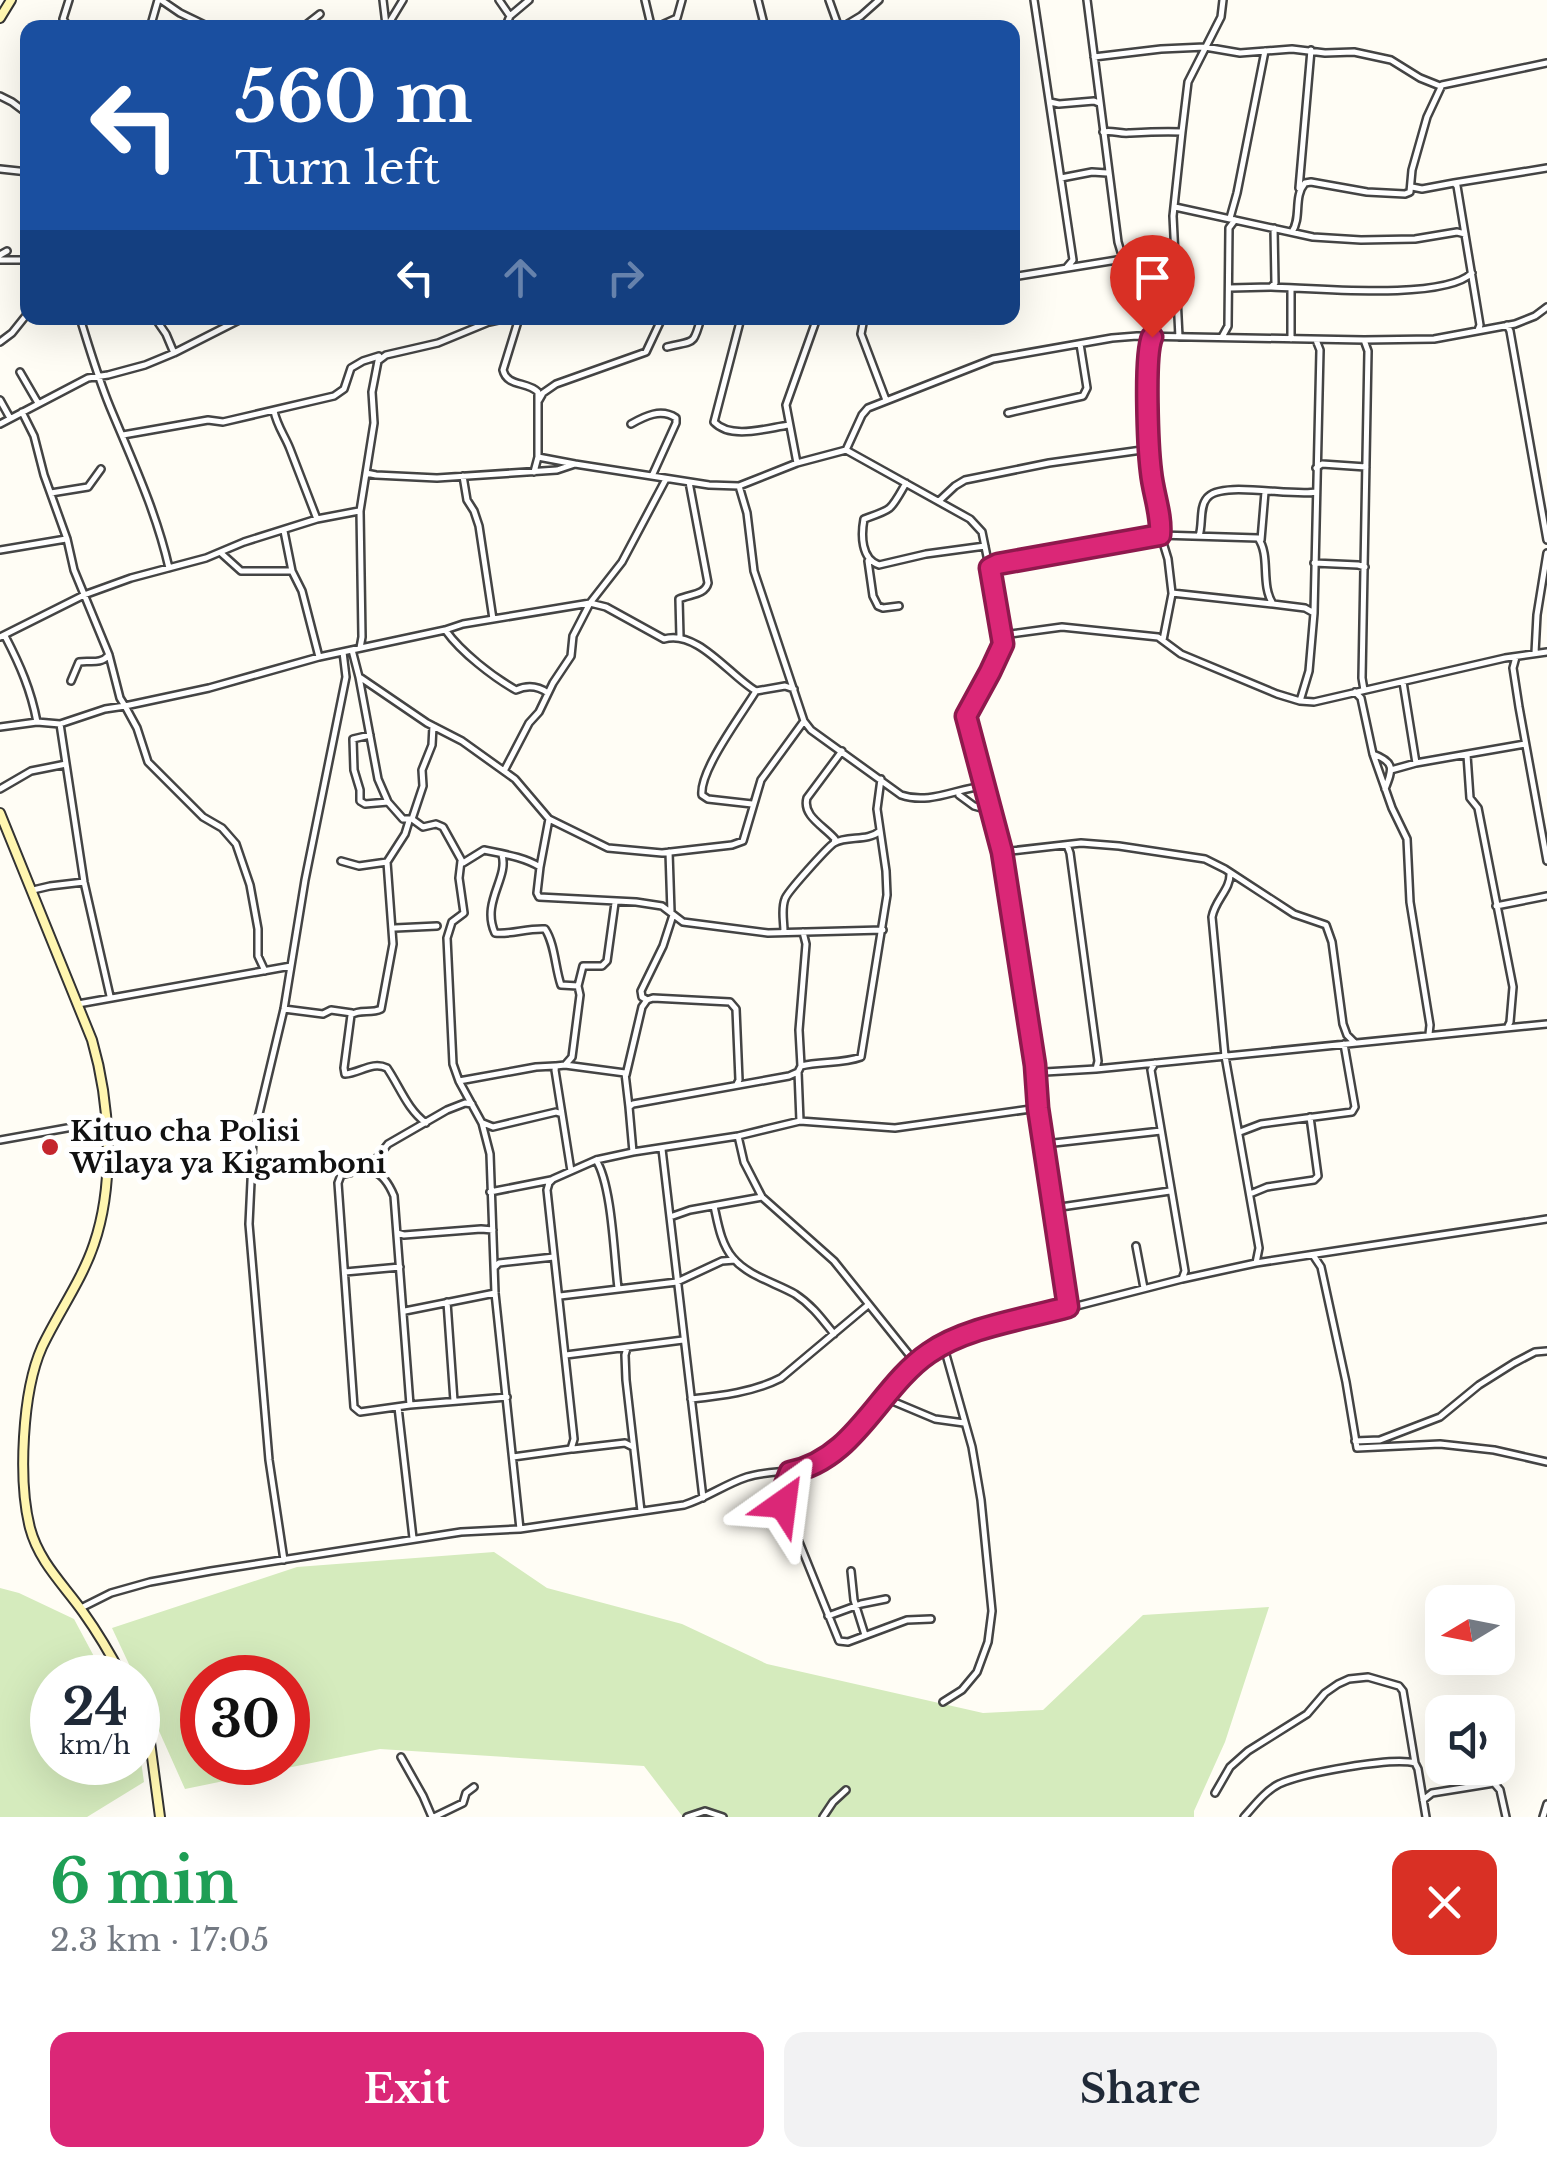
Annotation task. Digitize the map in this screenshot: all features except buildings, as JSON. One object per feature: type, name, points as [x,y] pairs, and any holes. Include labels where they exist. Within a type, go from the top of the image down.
[{"type":"main road","points":[[0,18],[11,0]]},
{"type":"main road","points":[[0,812],[101,1070],[107,1143],[98,1229],[82,1271],[40,1352],[24,1442],[31,1531],[52,1572],[111,1655]]},
{"type":"main road","points":[[156,1785],[160,1817]]},
{"type":"street","points":[[159,0],[194,20]]},
{"type":"street","points":[[499,0],[510,16]]},
{"type":"street","points":[[508,20],[529,0]]},
{"type":"street","points":[[854,20],[879,0]]},
{"type":"street","points":[[1034,0],[1076,262]]},
{"type":"street","points":[[1086,0],[1107,173],[1121,252],[1128,258]]},
{"type":"street","points":[[1180,337],[1173,216],[1188,82],[1221,16],[1223,0]]},
{"type":"street","points":[[312,20],[320,14]]},
{"type":"street","points":[[1094,57],[1204,47],[1240,53],[1310,50],[1371,54],[1440,86],[1547,63]]},
{"type":"street","points":[[1292,232],[1298,220],[1310,50]]},
{"type":"street","points":[[1222,337],[1228,326],[1230,228],[1265,51]]},
{"type":"street","points":[[1299,191],[1311,182],[1367,192],[1410,192],[1422,134],[1440,86]]},
{"type":"street","points":[[1050,102],[1099,103]]},
{"type":"street","points":[[1102,132],[1182,132]]},
{"type":"street","points":[[1412,187],[1422,189],[1547,168]]},
{"type":"street","points":[[1060,178],[1107,173]]},
{"type":"street","points":[[1454,183],[1472,274],[1478,330]]},
{"type":"street","points":[[1175,207],[1313,237],[1415,239],[1465,234]]},
{"type":"street","points":[[1271,286],[1275,279],[1274,228]]},
{"type":"street","points":[[1114,260],[1121,252]]},
{"type":"street","points":[[1020,276],[1076,262],[1128,258],[1175,261]]},
{"type":"street","points":[[1230,288],[1405,291],[1457,282],[1472,274]]},
{"type":"street","points":[[1291,288],[1291,339]]},
{"type":"street","points":[[846,450],[868,408],[993,358],[1112,338],[1434,339],[1507,325],[1536,316],[1547,307]]},
{"type":"street","points":[[0,342],[20,323]]},
{"type":"street","points":[[82,325],[169,568]]},
{"type":"street","points":[[160,325],[174,353]]},
{"type":"street","points":[[0,424],[98,375],[108,376],[174,353],[229,325]]},
{"type":"street","points":[[123,435],[204,421],[223,422],[334,396],[344,389],[351,368],[363,361],[438,342],[481,325]]},
{"type":"street","points":[[517,325],[503,375],[509,381],[534,388],[550,388],[646,352],[659,325]]},
{"type":"street","points":[[668,347],[690,343],[699,325]]},
{"type":"street","points":[[740,325],[714,422],[729,432],[790,425]]},
{"type":"street","points":[[797,463],[786,405],[814,325]]},
{"type":"street","points":[[863,325],[861,334],[886,400]]},
{"type":"street","points":[[1507,325],[1547,540]]},
{"type":"street","points":[[1152,337],[1148,355],[1150,471],[1172,593],[1163,640]]},
{"type":"street","points":[[1300,701],[1309,672],[1314,612],[1320,350],[1316,340]]},
{"type":"street","points":[[1364,340],[1368,351],[1364,690]]},
{"type":"street","points":[[1008,414],[1084,396],[1087,388],[1080,344]]},
{"type":"street","points":[[382,356],[372,386],[374,423],[360,511],[362,642],[356,650],[378,780],[388,802],[403,819],[423,827],[443,827],[461,861],[464,912],[449,928],[446,950],[453,1064],[482,1123],[490,1154],[495,1294],[520,1529]]},
{"type":"street","points":[[20,372],[38,403]]},
{"type":"street","points":[[534,388],[539,400],[534,472]]},
{"type":"street","points":[[539,400],[550,388]]},
{"type":"street","points":[[0,400],[10,418]]},
{"type":"street","points":[[274,411],[317,519]]},
{"type":"street","points":[[22,412],[34,436],[74,570],[108,655],[120,698],[137,728],[144,755],[236,844],[250,884],[258,956],[265,971]]},
{"type":"street","points":[[631,424],[652,414],[666,413],[676,418],[652,476]]},
{"type":"street","points":[[939,501],[964,480],[1149,449]]},
{"type":"street","points":[[538,457],[688,482],[739,486],[797,463],[846,450],[976,523],[982,532],[1003,635],[1000,652],[966,716],[1002,852],[1068,1307]]},
{"type":"street","points":[[366,472],[437,478],[557,470],[576,464]]},
{"type":"street","points":[[1316,468],[1322,464],[1367,467]]},
{"type":"street","points":[[51,493],[88,487],[101,469]]},
{"type":"street","points":[[463,476],[467,500],[479,526],[493,619]]},
{"type":"street","points":[[504,771],[572,654],[573,636],[590,603],[622,562],[666,478]]},
{"type":"street","points":[[680,638],[679,599],[701,592],[708,583],[688,482]]},
{"type":"street","points":[[899,606],[883,608],[872,596],[862,536],[864,519],[893,507],[906,483]]},
{"type":"street","points":[[739,486],[747,513],[754,570],[804,721],[811,730],[908,798],[944,796],[985,786]]},
{"type":"street","points":[[1199,536],[1204,502],[1213,492],[1316,492]]},
{"type":"street","points":[[1264,492],[1261,540],[1266,591],[1273,604]]},
{"type":"street","points":[[37,722],[24,672],[2,636],[84,595],[317,519],[360,511]]},
{"type":"street","points":[[284,530],[292,571],[302,591],[320,657]]},
{"type":"street","points":[[990,568],[1160,535],[1252,536],[1261,540]]},
{"type":"street","points":[[0,550],[67,539]]},
{"type":"street","points":[[867,558],[879,564],[985,546]]},
{"type":"street","points":[[1535,653],[1547,552]]},
{"type":"street","points":[[221,553],[241,571],[292,571]]},
{"type":"street","points":[[1314,564],[1365,567]]},
{"type":"street","points":[[1172,593],[1314,612]]},
{"type":"street","points":[[1305,608],[1314,600]]},
{"type":"street","points":[[0,728],[37,722],[60,724],[463,624],[590,603],[606,607],[664,638],[680,638],[716,657],[756,691]]},
{"type":"street","points":[[669,636],[680,619]]},
{"type":"street","points":[[1003,635],[1062,627],[1158,637],[1181,654],[1277,694],[1314,702],[1547,652]]},
{"type":"street","points":[[445,630],[506,684],[516,690],[541,688],[548,693]]},
{"type":"street","points":[[284,1560],[269,1460],[249,1224],[254,1139],[284,1009],[305,880],[346,677],[344,652]]},
{"type":"street","points":[[71,681],[79,662],[94,663],[108,655]]},
{"type":"street","points":[[1517,656],[1513,668],[1547,861]]},
{"type":"street","points":[[1505,658],[1513,668]]},
{"type":"street","points":[[346,677],[360,681],[504,771],[550,819],[564,828],[617,850],[662,853],[740,844],[748,832],[761,780],[804,721]]},
{"type":"street","points":[[1403,682],[1416,763]]},
{"type":"street","points":[[753,804],[708,800],[700,790],[706,773],[756,691],[785,686],[794,690]]},
{"type":"street","points":[[1355,692],[1361,698],[1373,754],[1406,839],[1410,902],[1429,1031]]},
{"type":"street","points":[[116,708],[120,698]]},
{"type":"street","points":[[60,724],[84,882],[110,996]]},
{"type":"street","points":[[284,1009],[352,1014],[381,1009],[393,944],[386,862],[405,834],[423,786],[422,770],[432,744],[433,726]]},
{"type":"street","points":[[370,735],[354,739],[360,801],[388,802]]},
{"type":"street","points":[[1391,770],[1526,744]]},
{"type":"street","points":[[834,843],[805,804],[842,751]]},
{"type":"street","points":[[1373,754],[1386,759],[1391,770],[1385,789]]},
{"type":"street","points":[[1467,755],[1470,798],[1478,808],[1514,988],[1510,1026]]},
{"type":"street","points":[[0,789],[31,770],[66,764]]},
{"type":"street","points":[[629,1107],[790,1076],[816,1062],[861,1057],[887,894],[876,808],[881,779]]},
{"type":"street","points":[[956,794],[992,812]]},
{"type":"street","points":[[550,819],[540,867],[539,897],[662,906],[682,922],[768,933],[883,930]]},
{"type":"street","points":[[784,932],[785,896],[834,843],[874,836],[880,831]]},
{"type":"street","points":[[1002,852],[1081,843],[1205,859],[1294,914],[1326,925],[1347,1035],[1354,1042]]},
{"type":"street","points":[[1066,844],[1098,1060],[1096,1069]]},
{"type":"street","points":[[461,861],[465,864],[484,850],[540,867]]},
{"type":"street","points":[[669,852],[672,914],[642,997],[730,1002],[738,1014],[738,1083]]},
{"type":"street","points":[[501,854],[504,863],[490,915],[495,932],[545,930],[550,936],[561,985],[578,986]]},
{"type":"street","points":[[341,861],[360,866],[386,862]]},
{"type":"street","points":[[1230,873],[1230,883],[1212,916],[1225,1056],[1260,1256],[1256,1263]]},
{"type":"street","points":[[33,890],[84,882]]},
{"type":"street","points":[[1496,906],[1547,896]]},
{"type":"street","points":[[564,1065],[572,1057],[583,966],[602,966],[608,960],[615,902]]},
{"type":"street","points":[[393,928],[437,926]]},
{"type":"street","points":[[800,1121],[798,1030],[804,932]]},
{"type":"street","points":[[78,1004],[291,966]]},
{"type":"street","points":[[633,1152],[626,1075],[647,1000]]},
{"type":"street","points":[[352,1014],[344,1062],[346,1074],[383,1066],[426,1123]]},
{"type":"street","points":[[1035,1065],[1045,1072],[1096,1069],[1343,1044],[1429,1031],[1437,1034],[1547,1024]]},
{"type":"street","points":[[1240,1132],[1261,1124],[1352,1112],[1356,1107],[1343,1044],[1347,1035]]},
{"type":"street","points":[[1155,1063],[1152,1070],[1184,1271],[1182,1279]]},
{"type":"street","points":[[1144,1064],[1152,1070]]},
{"type":"street","points":[[459,1080],[564,1065],[626,1075]]},
{"type":"street","points":[[556,1066],[571,1171]]},
{"type":"street","points":[[1037,1082],[1045,1072]]},
{"type":"street","points":[[368,1169],[388,1144],[457,1105],[472,1104]]},
{"type":"street","points":[[490,1192],[553,1179],[596,1160],[738,1136],[800,1121],[895,1128],[1038,1108]]},
{"type":"street","points":[[482,1123],[492,1126],[562,1114]]},
{"type":"street","points":[[1250,1194],[1318,1176],[1310,1117]]},
{"type":"street","points":[[0,1140],[106,1121]]},
{"type":"street","points":[[486,1133],[492,1126]]},
{"type":"street","points":[[1044,1144],[1162,1131]]},
{"type":"street","points":[[738,1136],[744,1162],[762,1197],[824,1250],[916,1362]]},
{"type":"street","points":[[662,1149],[704,1499]]},
{"type":"street","points":[[376,1160],[377,1172]]},
{"type":"street","points":[[596,1160],[604,1182],[618,1288]]},
{"type":"street","points":[[410,1405],[400,1236],[393,1191],[377,1172],[368,1169],[341,1175],[341,1248],[354,1407],[360,1412],[507,1397]]},
{"type":"street","points":[[553,1179],[546,1190],[566,1355],[574,1438],[571,1449]]},
{"type":"street","points":[[1054,1208],[1170,1191]]},
{"type":"street","points":[[670,1217],[762,1197]]},
{"type":"street","points":[[714,1206],[730,1255],[751,1272],[816,1310],[834,1334]]},
{"type":"street","points":[[81,1608],[111,1592],[150,1582],[462,1532],[520,1529],[684,1505],[752,1475],[790,1472],[814,1465],[856,1432],[916,1362],[943,1344],[972,1333],[1256,1263],[1547,1220]]},
{"type":"street","points":[[400,1236],[493,1230]]},
{"type":"street","points":[[1136,1246],[1144,1288]]},
{"type":"street","points":[[1313,1255],[1321,1267],[1357,1448],[1440,1444],[1547,1462]]},
{"type":"street","points":[[1260,1256],[1268,1262]]},
{"type":"street","points":[[495,1268],[499,1263],[554,1257]]},
{"type":"street","points":[[560,1296],[679,1278],[722,1261],[735,1260]]},
{"type":"street","points":[[344,1272],[400,1267]]},
{"type":"street","points":[[1184,1271],[1194,1276]]},
{"type":"street","points":[[404,1311],[495,1294]]},
{"type":"street","points":[[448,1302],[454,1401]]},
{"type":"street","points":[[691,1399],[766,1386],[781,1378],[868,1305]]},
{"type":"street","points":[[566,1355],[684,1340]]},
{"type":"street","points":[[943,1344],[982,1500],[992,1624],[976,1672],[962,1690],[943,1702]]},
{"type":"street","points":[[624,1350],[641,1511]]},
{"type":"street","points":[[1355,1442],[1380,1440],[1440,1417],[1514,1363],[1547,1350]]},
{"type":"street","points":[[885,1398],[935,1419],[964,1423]]},
{"type":"street","points":[[398,1407],[414,1540]]},
{"type":"street","points":[[513,1457],[625,1442],[632,1437]]},
{"type":"street","points":[[625,1442],[633,1446]]},
{"type":"street","points":[[790,1472],[782,1500],[838,1639],[848,1642],[907,1620],[931,1619]]},
{"type":"street","points":[[852,1571],[856,1606],[865,1635]]},
{"type":"street","points":[[828,1616],[886,1598]]},
{"type":"street","points":[[1215,1793],[1230,1768],[1256,1744],[1308,1714],[1338,1684],[1358,1678],[1384,1681],[1399,1686],[1403,1692],[1426,1817]]},
{"type":"street","points":[[401,1757],[433,1817],[463,1804],[466,1793],[474,1787]]},
{"type":"street","points":[[1244,1817],[1272,1788],[1294,1779],[1400,1761],[1415,1763]]},
{"type":"street","points":[[1423,1800],[1432,1792],[1494,1784],[1500,1790],[1506,1817]]},
{"type":"street","points":[[823,1817],[846,1790]]},
{"type":"street","points":[[1543,1817],[1547,1804]]},
{"type":"street","points":[[687,1817],[705,1811],[723,1817]]},
{"type":"green space","points":[[494,1552],[547,1588],[682,1624],[767,1664],[983,1713],[1043,1710],[1143,1615],[1269,1607],[1225,1742],[1194,1817],[683,1817],[644,1766],[380,1749],[310,1763],[310,1655],[180,1655],[180,1778],[160,1733],[160,1655],[125,1655],[112,1628],[297,1567]]},
{"type":"green space","points":[[0,1588],[74,1619],[93,1655],[30,1655],[30,1785],[139,1785],[87,1817],[0,1817]]},
{"type":"place","name":"Kituo cha Polisi Wilaya ya Kigamboni","points":[[50,1147]]},
{"type":"route","points":[[783,1504],[781,1495],[790,1472],[814,1465],[832,1453],[856,1432],[916,1362],[943,1344],[972,1333],[1068,1307],[1002,852],[966,716],[1003,644],[990,568],[1160,535],[1149,449],[1148,355],[1152,337]]}]
